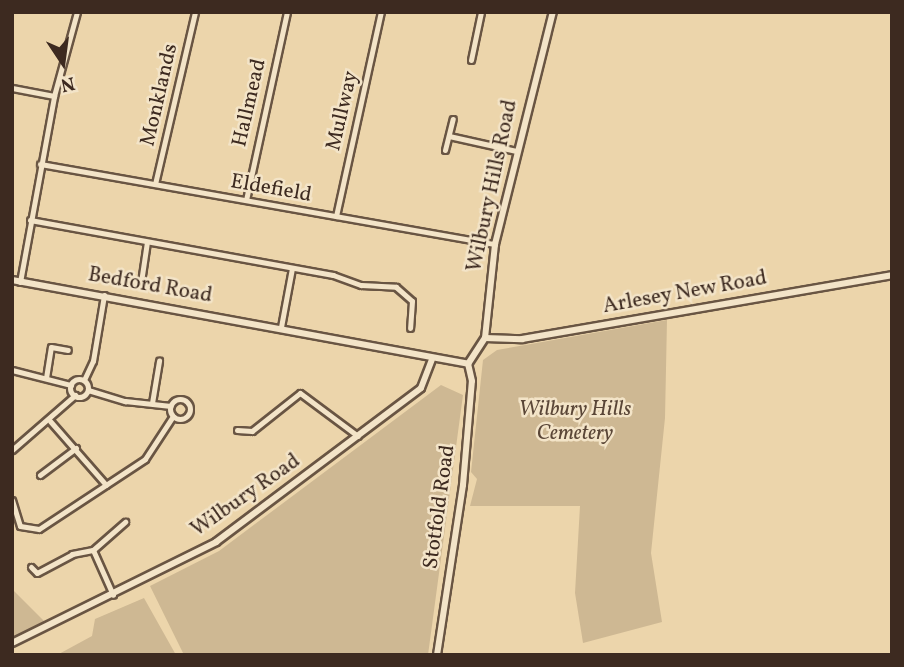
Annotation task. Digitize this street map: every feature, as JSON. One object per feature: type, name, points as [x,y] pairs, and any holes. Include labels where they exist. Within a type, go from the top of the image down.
[{"type":"street","points":[[20,282],[54,96],[77,12]]},
{"type":"street","name":"Monklands","points":[[156,184],[195,12]]},
{"type":"street","name":"Hallmead","points":[[246,200],[287,12]]},
{"type":"street","name":"Mullway","points":[[336,216],[381,12]]},
{"type":"street","points":[[471,60],[481,12]]},
{"type":"street","name":"Wilbury Hills Road","points":[[468,364],[485,338],[495,244],[516,151],[553,12]]},
{"type":"street","points":[[12,88],[54,96]]},
{"type":"street","points":[[445,150],[453,118]]},
{"type":"street","points":[[449,136],[516,151]]},
{"type":"street","name":"Eldefield","points":[[40,164],[495,244]]},
{"type":"street","name":"Bedford Road","points":[[30,220],[292,268],[361,285],[401,288],[412,302],[410,328]]},
{"type":"street","name":"Bedford Road","points":[[141,282],[147,242]]},
{"type":"street","points":[[281,327],[292,268]]},
{"type":"street","name":"Arlesey New Road","points":[[485,338],[522,339],[892,275]]},
{"type":"street","name":"Bedford Road","points":[[12,280],[281,327],[415,353],[432,360],[468,364]]},
{"type":"street","points":[[12,370],[71,385],[84,380],[93,361],[104,295]]},
{"type":"street","points":[[46,378],[51,347],[68,350]]},
{"type":"street","name":"Wilbury Road","points":[[12,643],[216,542],[421,388],[432,360]]},
{"type":"street","points":[[152,403],[159,361]]},
{"type":"street","name":"Stotfold Road","points":[[438,655],[463,485],[472,381],[468,364]]},
{"type":"street","points":[[84,380],[88,390]]},
{"type":"street","points":[[71,385],[75,396]]},
{"type":"street","points":[[12,450],[50,421],[75,396],[88,390],[125,401],[171,406],[181,399],[189,406],[184,418],[173,416]]},
{"type":"street","points":[[237,430],[252,431],[300,393],[358,436]]},
{"type":"street","points":[[12,500],[20,526],[32,530],[106,485],[151,453],[173,416],[171,406]]},
{"type":"street","points":[[50,421],[106,485]]},
{"type":"street","points":[[40,475],[76,448]]},
{"type":"street","points":[[31,567],[37,573],[72,554],[93,550],[125,523]]},
{"type":"street","points":[[93,550],[113,594]]},
{"type":"green space","name":"Wilbury Hills Cemetery","points":[[667,320],[665,418],[651,553],[662,622],[583,643],[575,593],[580,506],[470,506],[477,479],[471,472],[483,360],[497,350]]},
{"type":"green space","points":[[441,385],[463,395],[428,655],[184,655],[150,586],[219,551]]},
{"type":"green space","points":[[12,589],[45,622],[12,639]]},
{"type":"green space","points":[[144,598],[176,655],[57,655],[92,636],[95,619]]}]
